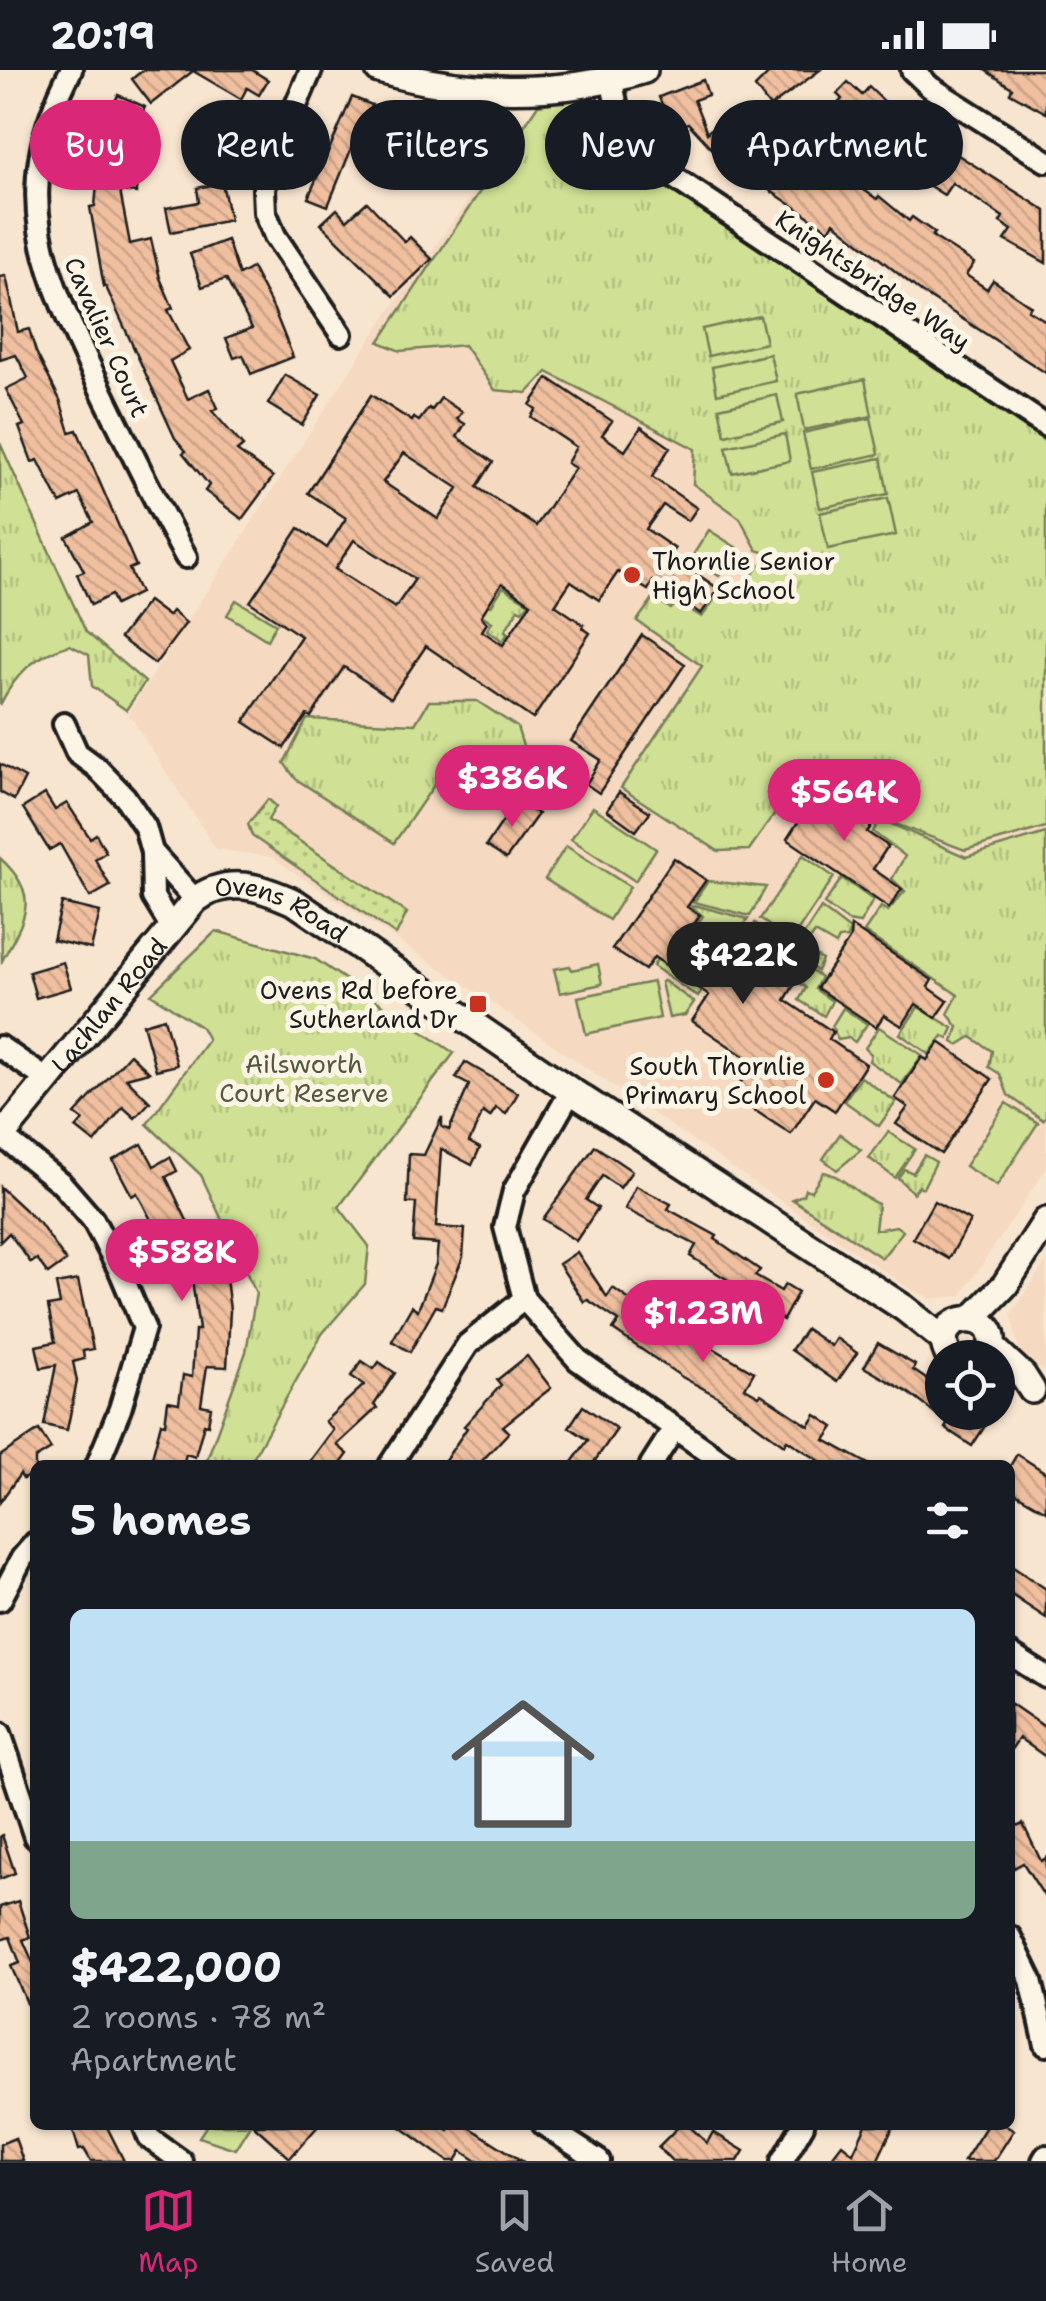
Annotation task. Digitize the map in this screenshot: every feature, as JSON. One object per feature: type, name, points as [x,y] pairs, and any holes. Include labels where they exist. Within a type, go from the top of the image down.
[{"type":"street","name":"Cavalier Court","points":[[71,70],[52,107],[37,173],[39,239],[57,298],[186,557]]},
{"type":"street","points":[[311,70],[270,166],[264,189],[265,212],[275,236],[341,334]]},
{"type":"street","points":[[380,70],[418,81],[473,89],[551,87],[612,80],[644,70]]},
{"type":"street","points":[[912,70],[930,88],[1046,160]]},
{"type":"street","name":"Knightsbridge Way","points":[[612,80],[615,105],[626,137],[648,160],[1046,426]]},
{"type":"street","name":"Ovens Road","points":[[64,724],[78,753],[125,798],[144,828],[152,852],[195,900],[209,889],[234,884],[264,889],[296,903],[572,1091],[904,1308],[970,1339],[1024,1376],[1039,1395]]},
{"type":"street","name":"Lachlan Road","points":[[152,852],[154,897],[172,928]]},
{"type":"street","name":"Lachlan Road","points":[[1,1136],[195,900]]},
{"type":"street","name":"Lachlan Road","points":[[0,1047],[46,1080]]},
{"type":"street","points":[[572,1091],[514,1191],[505,1227],[524,1299],[578,1360],[720,1460]]},
{"type":"street","points":[[1,1136],[61,1183],[92,1220],[121,1272],[144,1328],[120,1409],[99,1460]]},
{"type":"street","points":[[970,1339],[1046,1221]]},
{"type":"street","points":[[393,1460],[468,1344],[524,1299]]},
{"type":"street","name":"Ovens Road","points":[[1015,1386],[1039,1395]]},
{"type":"street","points":[[654,1460],[674,1429]]},
{"type":"street","points":[[0,1600],[30,1549]]},
{"type":"street","points":[[1015,1657],[1046,1677]]},
{"type":"street","points":[[0,1733],[6,1777],[30,1827]]},
{"type":"street","points":[[1015,1947],[1031,1980],[1046,2045]]},
{"type":"street","points":[[146,2130],[149,2138],[180,2161]]},
{"type":"street","points":[[552,2130],[599,2161]]},
{"type":"street","points":[[782,2161],[800,2130]]},
{"type":"shaded area","name":"Thornlie Senior High School","points":[[525,140],[545,144],[545,190],[648,190],[1046,456],[1046,1169],[961,1296],[931,1299],[905,1286],[476,992],[271,857],[216,849],[128,713],[379,326],[474,190],[525,190]]},
{"type":"shaded area","points":[[1046,1262],[1046,1372],[1020,1355],[1011,1314]]},
{"type":"green space","points":[[545,104],[545,190],[671,190],[1046,442],[1046,827],[965,850],[898,825],[809,765],[749,850],[718,851],[621,788],[702,666],[637,621],[654,597],[671,609],[677,602],[702,617],[726,583],[740,592],[759,565],[772,571],[782,558],[757,550],[740,518],[693,484],[695,449],[547,372],[527,393],[495,390],[464,345],[400,351],[379,342],[481,190],[525,190],[525,124],[538,105]]},
{"type":"green space","points":[[760,316],[766,343],[708,356],[702,329]]},
{"type":"green space","points":[[770,354],[776,381],[717,394],[712,367]]},
{"type":"green space","points":[[865,379],[872,416],[804,430],[797,394]]},
{"type":"green space","points":[[777,395],[783,422],[725,435],[719,408]]},
{"type":"green space","points":[[871,418],[879,454],[811,469],[803,433]]},
{"type":"green space","points":[[785,434],[790,461],[732,473],[726,447]]},
{"type":"green space","points":[[0,443],[86,632],[145,682],[126,710],[92,686],[89,655],[70,645],[28,667],[0,705]]},
{"type":"green space","points":[[881,458],[888,494],[820,508],[812,472]]},
{"type":"green space","points":[[888,498],[896,535],[828,549],[820,513]]},
{"type":"green space","points":[[709,530],[737,548],[719,576],[691,558]]},
{"type":"green space","points":[[503,587],[529,603],[522,611],[518,609],[503,641],[487,630],[492,622],[475,611],[481,601],[491,606]]},
{"type":"green space","points":[[236,600],[276,624],[267,640],[227,615]]},
{"type":"green space","points":[[429,701],[477,701],[517,727],[523,746],[500,781],[457,752],[394,843],[296,779],[284,763],[307,719],[415,724]]},
{"type":"green space","points":[[268,799],[276,806],[268,820],[407,913],[396,935],[252,836],[248,824]]},
{"type":"green space","points":[[593,807],[656,849],[635,881],[571,839]]},
{"type":"green space","points":[[880,819],[966,857],[1046,833],[1043,1120],[1008,1095],[1000,1074],[989,1067],[992,1051],[971,1037],[958,1045],[953,1042],[958,1027],[948,1014],[958,995],[864,932],[881,907],[888,911],[905,891],[892,879],[905,856],[873,832]]},
{"type":"green space","points":[[566,846],[630,887],[609,920],[545,879]]},
{"type":"green space","points":[[803,855],[834,877],[791,941],[760,919]]},
{"type":"green space","points":[[0,858],[21,884],[25,896],[23,920],[2,961]]},
{"type":"green space","points":[[842,878],[873,900],[860,923],[848,921],[824,904]]},
{"type":"green space","points":[[708,881],[766,887],[750,916],[694,902]]},
{"type":"green space","points":[[691,906],[748,919],[698,997],[653,966],[665,946],[677,952],[703,916]]},
{"type":"green space","points":[[821,908],[850,930],[847,938],[839,939],[836,945],[815,933],[804,948],[822,960],[817,971],[801,959],[795,948]]},
{"type":"green space","points":[[755,923],[791,946],[787,968],[745,942]]},
{"type":"green space","name":"Ailsworth Court Reserve","points":[[216,931],[315,959],[454,1053],[339,1207],[369,1246],[365,1284],[322,1334],[252,1460],[207,1460],[246,1352],[256,1293],[201,1175],[147,1124],[208,1040],[201,1027],[151,994]]},
{"type":"green space","points":[[797,962],[821,977],[815,989],[832,1001],[824,1016],[799,1000],[806,988],[792,976],[792,963]]},
{"type":"green space","points":[[598,964],[602,984],[560,993],[554,969],[570,966],[572,970]]},
{"type":"green space","points":[[653,982],[660,1018],[586,1034],[578,997]]},
{"type":"green space","points":[[661,982],[694,1002],[685,1015],[669,1018]]},
{"type":"green space","points":[[918,1007],[953,1028],[948,1039],[943,1036],[929,1054],[900,1034]]},
{"type":"green space","points":[[843,1008],[867,1024],[855,1042],[849,1038],[838,1040],[832,1026]]},
{"type":"green space","points":[[879,1027],[922,1055],[902,1084],[869,1061],[871,1054],[865,1048]]},
{"type":"green space","points":[[861,1077],[896,1102],[879,1126],[844,1101]]},
{"type":"green space","points":[[1006,1103],[1038,1123],[997,1186],[965,1166]]},
{"type":"green space","points":[[888,1132],[915,1149],[895,1178],[869,1158]]},
{"type":"green space","points":[[840,1134],[861,1150],[837,1170],[823,1159]]},
{"type":"green space","points":[[924,1155],[936,1162],[923,1188],[919,1186],[913,1193],[898,1178],[904,1169],[913,1173]]},
{"type":"green space","points":[[823,1172],[878,1204],[875,1230],[896,1226],[903,1231],[882,1258],[792,1199],[803,1195],[805,1189],[811,1191]]},
{"type":"green space","points":[[204,2130],[247,2130],[235,2149],[199,2137]]},
{"type":"building","points":[[143,70],[252,70],[268,80],[259,95],[247,88],[241,99],[193,71],[156,100],[148,100],[132,79]]},
{"type":"building","points":[[772,70],[820,70],[779,100],[765,100],[755,87]]},
{"type":"building","points":[[985,70],[1046,70],[1046,113],[1010,93],[1012,88]]},
{"type":"building","points":[[703,80],[708,95],[694,100],[707,133],[711,129],[711,148],[691,126],[691,100],[659,97]]},
{"type":"building","points":[[848,82],[862,95],[869,87],[883,100],[841,100],[837,94]]},
{"type":"building","points":[[350,102],[350,152],[328,206],[308,198],[311,190],[330,190],[330,148]]},
{"type":"building","points":[[963,158],[1046,211],[1046,263],[1005,240],[1012,230],[1000,222],[1003,217],[962,190]]},
{"type":"building","points":[[97,190],[136,190],[120,191],[130,244],[151,239],[160,278],[173,308],[168,310],[189,350],[170,361],[188,399],[209,389],[218,408],[212,411],[243,446],[237,451],[273,477],[242,519],[205,491],[209,485],[175,438],[104,287],[90,207],[95,206]]},
{"type":"building","points":[[197,190],[224,190],[230,220],[171,232],[166,208],[199,202]]},
{"type":"building","points":[[769,190],[864,190],[877,199],[879,196],[909,221],[912,217],[935,233],[932,236],[974,263],[966,275],[987,289],[993,280],[1046,321],[1046,373],[921,292],[834,222],[829,230]]},
{"type":"building","points":[[367,202],[405,242],[410,237],[432,259],[394,296],[321,224],[337,209],[347,220]]},
{"type":"building","points":[[227,240],[239,275],[252,268],[293,357],[251,374],[243,355],[234,358],[226,338],[252,328],[226,279],[202,287],[190,254]]},
{"type":"building","points":[[6,276],[18,332],[29,329],[70,432],[77,430],[136,566],[129,569],[140,593],[115,605],[111,595],[91,605],[77,574],[84,571],[66,537],[93,522],[79,494],[60,503],[38,460],[32,462],[19,427],[24,425],[6,389],[28,378],[16,355],[0,360],[0,277]]},
{"type":"building","points":[[285,375],[320,395],[302,425],[268,404]]},
{"type":"building","points":[[548,378],[612,421],[602,435],[625,451],[641,427],[670,447],[652,477],[697,508],[688,521],[663,505],[646,529],[675,549],[671,556],[719,589],[701,614],[653,581],[648,590],[618,572],[599,600],[571,581],[555,605],[590,633],[533,719],[426,646],[391,698],[344,667],[311,717],[307,715],[284,748],[244,722],[301,636],[250,602],[299,528],[327,548],[346,518],[308,493],[371,395],[412,421],[419,421],[441,398],[462,412],[457,419],[465,424],[457,437],[493,462],[477,487],[536,526],[575,468],[567,463],[576,447],[531,417],[536,409],[530,405]],"holes":[[[404,453],[458,488],[438,519],[383,482]],[[354,540],[415,579],[395,608],[335,569]],[[502,583],[531,603],[503,645],[482,631],[487,623],[481,616]]]},
{"type":"building","points":[[148,601],[168,616],[172,611],[186,623],[155,664],[120,638]]},
{"type":"building","points":[[642,635],[685,664],[599,793],[586,784],[601,760],[571,741]]},
{"type":"building","points":[[0,764],[25,778],[14,800],[0,792]]},
{"type":"building","points":[[824,788],[875,821],[867,832],[888,846],[873,869],[902,889],[889,908],[787,839]]},
{"type":"building","points":[[619,792],[650,812],[636,831],[607,810]]},
{"type":"building","points":[[45,794],[55,810],[67,803],[90,838],[96,834],[106,852],[95,859],[110,886],[90,897],[60,844],[49,850],[23,808]]},
{"type":"building","points":[[517,800],[538,814],[506,859],[486,846]]},
{"type":"building","points":[[674,858],[706,880],[687,907],[700,915],[687,935],[730,964],[742,946],[796,982],[785,1000],[833,1032],[829,1039],[866,1064],[835,1111],[815,1098],[791,1134],[751,1108],[756,1101],[736,1089],[754,1063],[692,1021],[709,995],[654,957],[645,970],[612,949]]},
{"type":"building","points":[[62,903],[100,912],[91,949],[53,940]]},
{"type":"building","points":[[851,926],[932,980],[928,987],[948,1001],[936,1018],[916,1004],[902,1026],[884,1015],[876,1027],[817,988],[850,938]]},
{"type":"building","points":[[63,962],[71,988],[36,998],[29,972]]},
{"type":"building","points":[[164,1018],[177,1065],[156,1070],[143,1024]]},
{"type":"building","points":[[939,1042],[992,1079],[941,1154],[896,1124],[908,1107],[895,1098],[922,1057],[927,1060]]},
{"type":"building","points":[[130,1054],[149,1072],[126,1078],[150,1102],[135,1118],[123,1107],[95,1143],[76,1128],[83,1120],[75,1114]]},
{"type":"building","points":[[465,1062],[518,1093],[506,1114],[496,1108],[490,1117],[483,1112],[469,1142],[480,1148],[472,1165],[441,1149],[436,1227],[465,1229],[463,1257],[442,1308],[436,1306],[410,1352],[392,1341],[412,1306],[418,1310],[436,1264],[438,1244],[413,1242],[416,1203],[407,1203],[409,1154],[424,1155],[442,1117],[442,1127],[449,1130],[469,1085],[456,1078]]},
{"type":"building","points":[[142,1144],[154,1166],[170,1157],[177,1171],[166,1177],[215,1279],[226,1278],[230,1310],[227,1367],[207,1366],[201,1405],[211,1407],[208,1425],[204,1424],[195,1457],[186,1454],[184,1460],[151,1460],[161,1423],[165,1424],[168,1401],[179,1403],[183,1375],[192,1377],[195,1330],[199,1330],[191,1273],[185,1276],[167,1236],[161,1239],[137,1193],[132,1196],[113,1160]]},
{"type":"building","points":[[595,1146],[632,1171],[620,1188],[602,1176],[586,1200],[598,1208],[576,1241],[543,1219]]},
{"type":"building","points":[[636,1186],[671,1204],[668,1209],[717,1236],[715,1239],[760,1270],[755,1276],[781,1291],[785,1284],[798,1292],[783,1320],[747,1300],[750,1294],[690,1256],[696,1245],[625,1209]]},
{"type":"building","points":[[0,1187],[40,1224],[66,1261],[48,1274],[37,1259],[31,1263],[9,1233],[0,1242]]},
{"type":"building","points":[[934,1201],[970,1221],[949,1259],[913,1238]]},
{"type":"building","points":[[577,1252],[607,1297],[613,1288],[635,1304],[643,1292],[699,1333],[696,1338],[754,1372],[745,1388],[761,1394],[809,1426],[816,1415],[834,1427],[825,1440],[861,1460],[818,1460],[787,1440],[784,1445],[717,1396],[613,1330],[619,1321],[588,1300],[584,1302],[559,1264]]},
{"type":"building","points":[[78,1280],[93,1349],[83,1351],[84,1359],[73,1362],[77,1381],[67,1430],[44,1425],[56,1365],[41,1368],[36,1346],[55,1342],[48,1306],[60,1304],[56,1284]]},
{"type":"building","points":[[806,1329],[831,1346],[836,1338],[857,1353],[837,1382],[791,1350]]},
{"type":"building","points":[[878,1343],[915,1365],[913,1370],[925,1378],[925,1405],[909,1393],[864,1367]]},
{"type":"building","points":[[527,1356],[551,1388],[503,1426],[509,1432],[483,1460],[445,1460],[467,1428],[464,1426],[501,1385],[497,1380]]},
{"type":"building","points":[[362,1361],[374,1369],[379,1362],[395,1373],[374,1405],[377,1408],[337,1445],[348,1454],[344,1460],[311,1460],[333,1430],[325,1421],[364,1385],[351,1376]]},
{"type":"building","points":[[583,1406],[617,1429],[595,1460],[574,1460],[588,1440],[569,1427]]},
{"type":"building","points":[[39,1430],[51,1449],[30,1460],[30,1475],[23,1479],[20,1474],[0,1502],[0,1456]]},
{"type":"building","points":[[948,1430],[982,1430],[972,1446]]},
{"type":"building","points":[[1017,1454],[1046,1473],[1046,1511],[1015,1493],[1014,1460]]},
{"type":"building","points":[[1015,1568],[1046,1589],[1046,1618],[1015,1597]]},
{"type":"building","points":[[1015,1706],[1046,1728],[1046,1757],[1019,1738],[1015,1744]]},
{"type":"building","points":[[1023,1824],[1041,1861],[1046,1858],[1046,1899],[1023,1863],[1015,1867],[1015,1828]]},
{"type":"building","points":[[0,1836],[15,1873],[0,1879]]},
{"type":"building","points":[[18,1901],[30,1937],[23,1940],[30,1956],[30,2010],[11,1966],[20,1963],[10,1937],[0,1940],[0,1907]]},
{"type":"building","points":[[73,2130],[108,2130],[124,2161],[91,2161],[84,2149],[79,2150]]},
{"type":"building","points":[[259,2130],[315,2130],[290,2158]]},
{"type":"building","points":[[405,2130],[474,2130],[522,2161],[477,2161],[462,2151],[456,2161],[448,2161]]},
{"type":"building","points":[[675,2130],[693,2130],[707,2143],[713,2132],[744,2151],[738,2161],[672,2161],[658,2147]]},
{"type":"building","points":[[864,2130],[892,2130],[877,2161],[829,2161],[842,2144],[853,2153]]},
{"type":"building","points":[[984,2130],[1014,2130],[994,2161],[964,2161]]},
{"type":"building","points":[[15,2138],[23,2161],[0,2161],[0,2144]]},
{"type":"place","name":"Thornlie Senior High School","points":[[632,575]]},
{"type":"place","name":"Ovens Rd before Sutherland Dr","points":[[478,1004]]},
{"type":"place","name":"South Thornlie Primary School","points":[[826,1080]]}]
